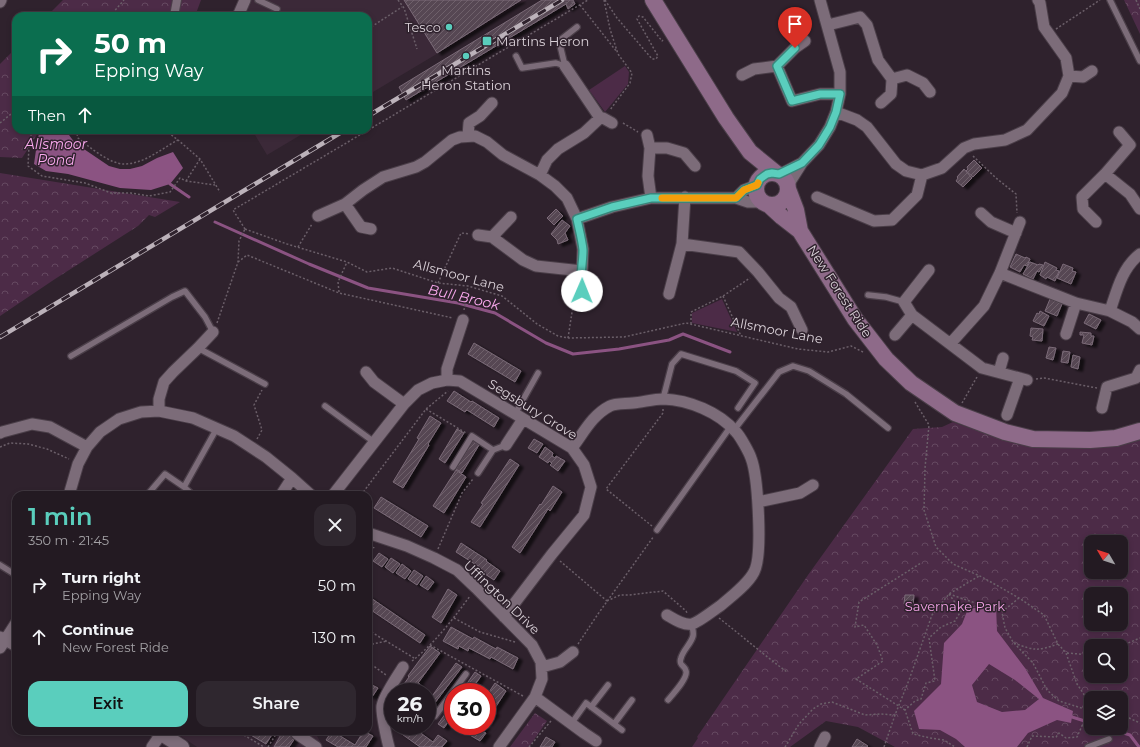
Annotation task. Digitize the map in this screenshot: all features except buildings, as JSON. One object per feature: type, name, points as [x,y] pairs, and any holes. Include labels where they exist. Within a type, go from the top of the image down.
[{"type":"main road","name":"New Forest Ride","points":[[653,0],[726,118],[750,152],[783,181],[796,210],[800,231]]},
{"type":"main road","name":"New Forest Ride","points":[[750,152],[751,168],[757,184],[757,194],[800,231],[855,319],[886,359],[911,383],[955,412],[1005,432],[1033,439],[1090,440],[1116,438],[1140,431]]},
{"type":"main road","points":[[757,184],[760,179],[767,174],[783,181],[787,195],[784,200],[775,205],[766,203]]},
{"type":"street","points":[[175,12],[177,0]]},
{"type":"street","points":[[240,12],[246,0]]},
{"type":"street","points":[[783,181],[802,163],[825,137],[836,112],[840,94],[840,72],[820,0]]},
{"type":"street","points":[[836,112],[857,120],[867,127],[896,164],[906,171],[922,175],[942,168],[964,148],[974,144],[1005,140],[1027,130],[1062,93],[1070,76],[1066,58],[1044,27],[1040,3],[1038,0]]},
{"type":"street","points":[[828,26],[860,17],[867,25],[878,60],[892,79],[891,94],[881,103]]},
{"type":"street","points":[[742,75],[754,69],[777,66],[795,48],[805,41]]},
{"type":"street","points":[[540,175],[548,160],[558,149],[610,119],[565,66]]},
{"type":"street","points":[[777,66],[792,101],[820,94],[840,94]]},
{"type":"street","points":[[1070,76],[1083,77],[1092,71]]},
{"type":"street","points":[[892,79],[907,75],[923,83],[930,92]]},
{"type":"street","points":[[468,136],[469,123],[480,116],[492,103]]},
{"type":"street","points":[[1096,222],[1084,209],[1082,197],[1105,174],[1130,145],[1119,132]]},
{"type":"street","points":[[647,135],[650,148],[648,176],[651,198]]},
{"type":"street","points":[[318,216],[345,204],[383,177],[416,167],[434,155],[452,140],[460,137],[475,136],[482,139],[503,155],[540,175],[555,186],[567,198],[577,219],[583,249],[580,284],[582,291],[577,301]]},
{"type":"street","points":[[650,148],[666,148],[684,153],[695,166]]},
{"type":"street","points":[[1105,174],[1130,194],[1140,209]]},
{"type":"street","points":[[817,197],[874,221],[892,220],[917,195],[922,175]]},
{"type":"street","points":[[736,198],[744,190],[757,184]]},
{"type":"street","points":[[669,294],[682,244],[685,197]]},
{"type":"street","points":[[577,219],[612,207],[651,198],[736,198],[748,202],[766,203]]},
{"type":"street","points":[[345,204],[361,227],[371,229]]},
{"type":"street","points":[[981,213],[991,222],[1016,233]]},
{"type":"street","points":[[492,237],[511,217]]},
{"type":"street","points":[[950,344],[984,306],[1000,273],[1020,222]]},
{"type":"street","points":[[478,235],[492,237],[523,260],[536,266],[582,271]]},
{"type":"street","points":[[682,244],[739,252],[758,272],[779,298],[791,307],[802,330]]},
{"type":"street","points":[[1110,311],[1122,275],[1140,254]]},
{"type":"street","points":[[929,270],[904,302],[912,315],[982,368],[1024,379],[1007,415]]},
{"type":"street","points":[[1000,273],[1076,303],[1110,311],[1132,322],[1140,329]]},
{"type":"street","points":[[1066,334],[1076,303]]},
{"type":"street","points":[[895,335],[912,315]]},
{"type":"street","points":[[447,380],[447,369],[463,320]]},
{"type":"street","points":[[159,411],[159,399],[164,382],[172,372],[213,332]]},
{"type":"street","points":[[999,372],[1003,358]]},
{"type":"street","points":[[1102,408],[1107,387],[1136,378],[1140,370]]},
{"type":"street","points":[[366,372],[374,382],[404,404]]},
{"type":"street","name":"Segsbury Grove","points":[[336,491],[404,404],[418,390],[432,383],[447,380],[460,381],[572,448],[584,465],[590,487],[584,515],[504,617]]},
{"type":"street","points":[[572,448],[596,416],[611,405],[663,399],[690,403],[725,421],[737,432],[751,459],[758,502],[758,561],[754,572],[736,592],[711,612],[692,624],[679,622],[666,616]]},
{"type":"street","points":[[70,491],[78,464],[87,447],[100,432],[119,419],[141,412],[159,411],[193,418],[234,436],[266,457],[307,491]]},
{"type":"street","points":[[506,445],[519,416]]},
{"type":"street","points":[[0,433],[32,424],[50,427],[87,447]]},
{"type":"street","points":[[284,491],[292,478]]},
{"type":"street","points":[[758,502],[800,493],[813,485]]},
{"type":"street","name":"Uffington Drive","points":[[372,534],[407,546],[457,570],[532,645],[542,667]]},
{"type":"street","points":[[12,628],[2,642],[12,645]]},
{"type":"street","points":[[499,747],[542,679],[542,667],[560,662],[573,652]]},
{"type":"street","points":[[395,683],[403,667]]},
{"type":"street","points":[[531,698],[557,712],[571,724],[596,741]]},
{"type":"street","points":[[384,703],[382,707],[384,720]]},
{"type":"street","points":[[152,747],[158,735]]},
{"type":"street","points":[[164,735],[182,747]]},
{"type":"street","points":[[298,735],[316,747]]},
{"type":"street","points":[[386,735],[389,747]]},
{"type":"lane","points":[[258,0],[276,9]]},
{"type":"lane","points":[[1110,0],[1140,62]]},
{"type":"lane","points":[[565,66],[559,41],[577,27]]},
{"type":"lane","points":[[516,56],[522,68],[556,63],[565,66]]},
{"type":"lane","points":[[71,356],[172,297],[185,291],[205,317],[213,332]]},
{"type":"lane","points":[[868,296],[886,297],[904,302]]},
{"type":"lane","points":[[198,348],[265,384]]},
{"type":"lane","points":[[663,399],[672,364],[681,354],[736,371],[755,383],[738,408]]},
{"type":"lane","points":[[657,530],[733,428],[779,372],[792,366],[808,371],[846,394],[888,428]]},
{"type":"lane","points":[[519,416],[538,374]]},
{"type":"lane","points":[[325,406],[374,442]]},
{"type":"lane","points":[[184,487],[217,428]]},
{"type":"lane","points":[[453,467],[472,436],[493,450]]},
{"type":"lane","points":[[478,473],[493,450],[506,445]]},
{"type":"lane","points":[[150,491],[164,474],[188,491]]},
{"type":"lane","points":[[0,565],[12,572]]},
{"type":"lane","points":[[668,700],[687,672],[681,665],[680,661],[684,650],[693,637],[692,624]]},
{"type":"lane","points":[[436,715],[466,674]]},
{"type":"lane","points":[[591,707],[608,685]]},
{"type":"lane","points":[[614,724],[632,700]]},
{"type":"lane","points":[[571,724],[586,703],[622,730]]},
{"type":"lane","points":[[1088,747],[1110,739]]},
{"type":"path","points":[[114,12],[124,0]]},
{"type":"path","points":[[398,0],[404,8],[417,48]]},
{"type":"path","points":[[566,2],[568,7],[573,4],[571,0]]},
{"type":"path","points":[[372,128],[588,0]]},
{"type":"path","points":[[605,0],[610,29],[618,54]]},
{"type":"path","points":[[605,0],[617,18],[652,59],[656,59],[658,56],[637,19],[639,16],[643,17],[662,41],[674,34]]},
{"type":"path","points":[[1049,34],[1100,0]]},
{"type":"path","points":[[1136,0],[1140,9]]},
{"type":"path","points":[[580,5],[632,73],[630,83],[610,119],[626,124],[641,134],[647,135]]},
{"type":"path","points":[[372,26],[403,6],[404,8]]},
{"type":"path","points":[[0,123],[12,113]]},
{"type":"path","points":[[31,134],[28,166],[42,176],[85,183],[110,193],[131,193],[149,196],[170,192],[180,178],[186,181],[215,185]]},
{"type":"path","points":[[77,134],[78,138],[107,159],[123,164],[138,162],[178,140]]},
{"type":"path","points":[[170,134],[200,159],[220,192]]},
{"type":"path","points":[[213,332],[238,262],[239,241],[245,229],[233,210],[362,134]]},
{"type":"path","points":[[964,148],[996,178],[1016,194],[1018,217],[1020,222]]},
{"type":"path","points":[[186,181],[200,159]]},
{"type":"path","points":[[298,247],[318,216]]},
{"type":"path","name":"Allsmoor Lane","points":[[245,229],[347,262],[367,272],[392,268],[438,283],[468,286],[502,296],[537,324],[558,336],[568,338],[624,337],[686,323],[798,349],[828,352],[851,346]]},
{"type":"path","points":[[438,283],[461,233],[478,235]]},
{"type":"path","points":[[238,262],[247,255],[339,293],[463,320]]},
{"type":"path","points":[[339,293],[338,282],[347,262]]},
{"type":"path","points":[[691,324],[691,312],[723,296],[758,272]]},
{"type":"path","points":[[465,308],[468,286]]},
{"type":"path","points":[[723,296],[742,337]]},
{"type":"path","points":[[568,338],[577,301]]},
{"type":"path","points":[[960,406],[982,368]]},
{"type":"path","points":[[1024,379],[1044,378],[1097,388],[1107,387]]},
{"type":"path","points":[[364,491],[426,409],[460,381]]},
{"type":"path","points":[[251,448],[262,430],[254,405],[265,384]]},
{"type":"path","points":[[426,409],[472,436]]},
{"type":"path","points":[[573,652],[657,530],[606,489],[663,413]]},
{"type":"path","points":[[928,425],[924,510],[936,548],[953,564],[979,576],[1019,598],[1044,616],[1058,644],[1066,653],[1077,684],[1084,694]]},
{"type":"path","points":[[0,447],[10,443],[28,444],[47,449],[78,464]]},
{"type":"path","points":[[434,558],[462,492],[478,473]]},
{"type":"path","points":[[372,551],[380,536]]},
{"type":"path","points":[[552,554],[607,601]]},
{"type":"path","points":[[921,563],[859,602],[855,627],[864,625],[877,645],[883,661],[856,679],[906,710],[913,734],[944,740],[955,747]]},
{"type":"path","points":[[884,747],[932,615],[948,594],[979,576]]},
{"type":"path","points":[[372,632],[415,658],[430,645],[454,618],[476,588]]},
{"type":"path","points":[[607,601],[620,595],[663,591],[686,611],[692,624]]},
{"type":"path","points":[[948,594],[1002,612]]},
{"type":"path","points":[[906,710],[915,701],[921,699],[926,683],[935,681],[929,638],[941,627],[955,622],[961,611],[948,594]]},
{"type":"path","points":[[1002,612],[1019,598]]},
{"type":"path","points":[[711,612],[787,672]]},
{"type":"path","points":[[1002,612],[1004,628],[1012,642],[1033,663],[1047,690],[1060,701],[1084,709]]},
{"type":"path","points":[[454,618],[480,632],[522,645],[532,645]]},
{"type":"path","points":[[1128,643],[1140,638]]},
{"type":"path","points":[[372,644],[387,641]]},
{"type":"path","points":[[1012,642],[1029,649],[1042,650],[1058,644]]},
{"type":"path","points":[[430,645],[531,698]]},
{"type":"path","points":[[1066,653],[1084,654]]},
{"type":"path","points":[[372,666],[389,683]]},
{"type":"path","points":[[785,747],[799,724],[813,709],[822,704],[832,702],[865,715],[895,715]]},
{"type":"path","points":[[529,747],[557,712]]},
{"type":"path","points":[[1128,718],[1140,723]]},
{"type":"path","points":[[1027,747],[1032,736],[1056,737],[1059,733],[1066,738],[1077,737],[1084,722]]},
{"type":"path","points":[[244,735],[264,747]]},
{"type":"path","points":[[268,747],[276,735]]},
{"type":"shaded area","points":[[251,0],[527,0],[372,93],[372,12],[246,12]]},
{"type":"shaded area","points":[[254,134],[302,134],[267,155]]},
{"type":"shaded area","points":[[179,735],[317,735],[323,747],[197,747]]},
{"type":"green space","points":[[63,0],[201,0],[196,12],[51,12]]},
{"type":"green space","points":[[1124,0],[1140,0],[1140,34]]},
{"type":"green space","points":[[12,52],[12,134],[37,134],[22,158],[0,157],[0,64]]},
{"type":"green space","points":[[625,66],[629,72],[628,84],[605,112],[589,90]]},
{"type":"green space","points":[[0,173],[180,202],[155,217],[149,215],[138,226],[0,316]]},
{"type":"green space","points":[[722,299],[737,332],[692,323],[692,313]]},
{"type":"green space","name":"Savernake Park","points":[[953,422],[1036,445],[1140,440],[1140,747],[895,747],[858,727],[826,721],[790,747],[692,747],[698,738],[697,737],[808,575],[913,429],[942,427]]},
{"type":"green space","points":[[535,713],[547,721],[529,747],[510,747]]},
{"type":"water","name":"Allsmoor Pond","points":[[40,134],[69,134],[75,143],[109,166],[120,169],[130,169],[142,166],[173,152],[183,168],[170,184],[151,190],[120,188],[68,174],[46,171],[34,164],[38,136]]},
{"type":"water","points":[[996,605],[997,631],[1025,668],[1043,698],[1073,711],[1071,723],[1057,720],[1028,733],[1017,747],[965,747],[956,739],[940,730],[919,729],[914,711],[941,684],[944,643],[962,624],[968,609]],"holes":[[[989,664],[1015,680],[1039,699],[1025,710],[1002,712],[977,702],[972,685]]]},
{"type":"waterway","name":"Bull Brook","points":[[168,181],[189,197]]},
{"type":"waterway","name":"Bull Brook","points":[[215,222],[309,264],[368,288],[458,303],[495,313],[546,343],[573,354],[619,349],[669,340],[683,334],[730,352]]},
{"type":"waterway","points":[[1072,717],[1084,721]]},
{"type":"waterway","points":[[1128,734],[1139,747]]},
{"type":"railway","points":[[372,114],[562,0]]},
{"type":"railway","points":[[0,337],[338,134]]},
{"type":"slow traffic","points":[[662,198],[736,198],[744,190],[757,185],[758,183]]},
{"type":"place","name":"Tesco","points":[[449,27]]},
{"type":"place","name":"Martins Heron","points":[[487,41]]},
{"type":"place","name":"Martins Heron Station","points":[[466,56]]},
{"type":"route","points":[[582,291],[580,284],[583,249],[577,219],[612,207],[651,198],[736,198],[744,190],[757,185],[763,176],[772,173],[779,174],[802,163],[819,145],[830,127],[836,112],[840,94],[820,94],[792,101],[777,66],[795,48]]}]
